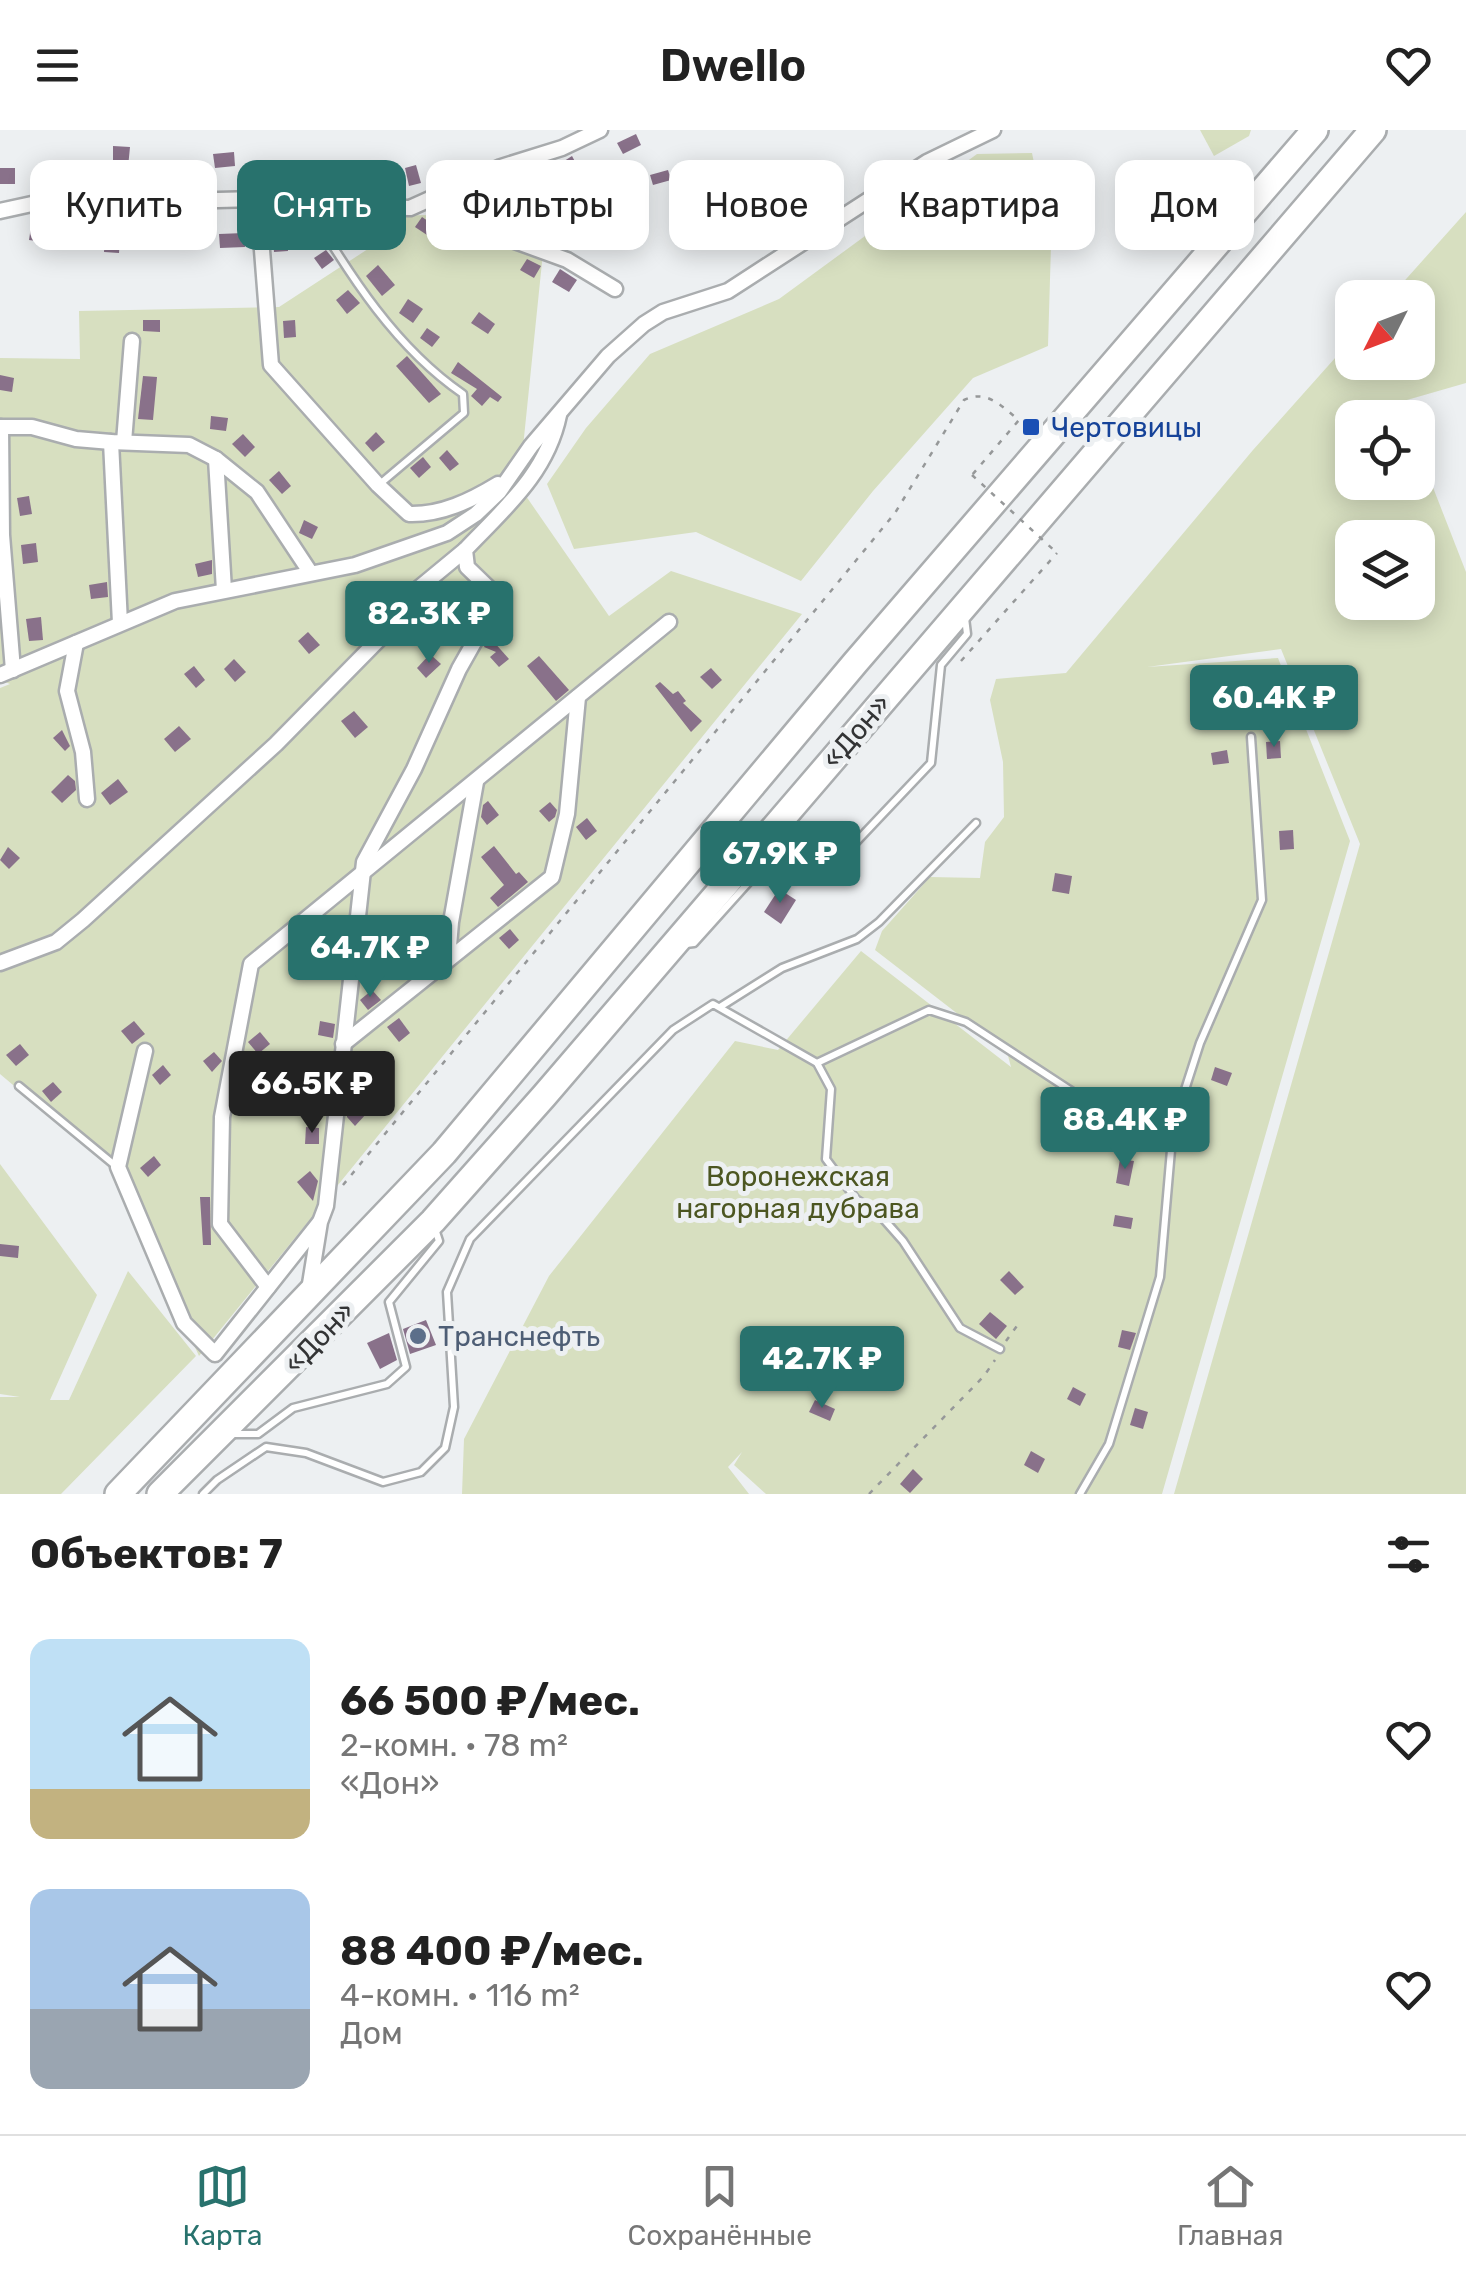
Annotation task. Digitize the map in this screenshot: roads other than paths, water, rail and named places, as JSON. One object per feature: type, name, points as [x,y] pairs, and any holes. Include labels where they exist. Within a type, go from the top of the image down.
[{"type":"highway","name":"«Дон»","points":[[118,1494],[444,1153],[855,663],[1315,130]]},
{"type":"highway","name":"«Дон»","points":[[160,1494],[433,1221],[1373,130]]},
{"type":"street","points":[[526,160],[600,130]]},
{"type":"street","points":[[310,572],[257,492],[216,459],[189,445],[117,442],[76,438],[32,427],[1,427],[6,672],[174,600],[355,564],[447,533],[476,514],[608,356],[644,324],[663,312],[728,290],[927,162],[994,130]]},
{"type":"street","points":[[0,211],[70,199],[104,203],[237,200]]},
{"type":"street","points":[[262,250],[271,365],[378,485],[409,514],[429,515],[481,495],[511,476]]},
{"type":"street","points":[[540,250],[567,260],[615,289]]},
{"type":"street","points":[[120,623],[117,442],[132,341]]},
{"type":"street","points":[[0,963],[56,942],[276,744],[393,625],[420,588],[465,550],[526,486],[553,444],[559,414]]},
{"type":"street","points":[[216,459],[224,590]]},
{"type":"street","points":[[309,1293],[326,1206],[364,862],[414,769],[459,669],[499,598],[467,567],[465,550]]},
{"type":"street","points":[[268,1288],[220,1224],[222,1116],[251,964],[669,622]]},
{"type":"street","points":[[76,643],[67,691],[83,752],[88,799]]},
{"type":"street","points":[[342,1044],[552,877],[568,814],[578,697]]},
{"type":"street","points":[[448,959],[450,922],[476,782]]},
{"type":"street","points":[[145,1051],[118,1168],[184,1323],[215,1354],[320,1222]]},
{"type":"lane","points":[[337,250],[374,307],[420,357],[464,394],[464,413],[378,485]]},
{"type":"lane","points":[[670,948],[694,942],[756,874],[841,858],[931,763],[942,665],[967,634],[963,607]]},
{"type":"lane","points":[[1080,1494],[1110,1444],[1160,1277],[1172,1127],[1200,1043],[1262,900],[1252,737]]},
{"type":"lane","points":[[719,1008],[782,968],[857,938],[879,922],[976,822]]},
{"type":"lane","points":[[203,1494],[266,1447],[306,1453],[382,1482],[421,1472],[445,1448],[454,1407],[447,1292],[470,1239],[672,1030],[713,1004],[817,1063],[832,1088],[826,1159],[856,1199],[880,1215],[903,1240],[960,1328],[1000,1349]]},
{"type":"lane","points":[[817,1063],[929,1010],[966,1022],[1076,1094],[1172,1127]]},
{"type":"lane","points":[[18,1086],[118,1168]]},
{"type":"lane","points":[[224,1434],[258,1434],[293,1408],[387,1384],[406,1366],[389,1302],[439,1241],[433,1221]]},
{"type":"place","name":"Чертовицы","points":[[1031,427]]},
{"type":"place","name":"Транснефть","points":[[418,1336]]},
{"type":"park label","name":"Воронежская нагорная дубрава","points":[[798,1192]]}]
